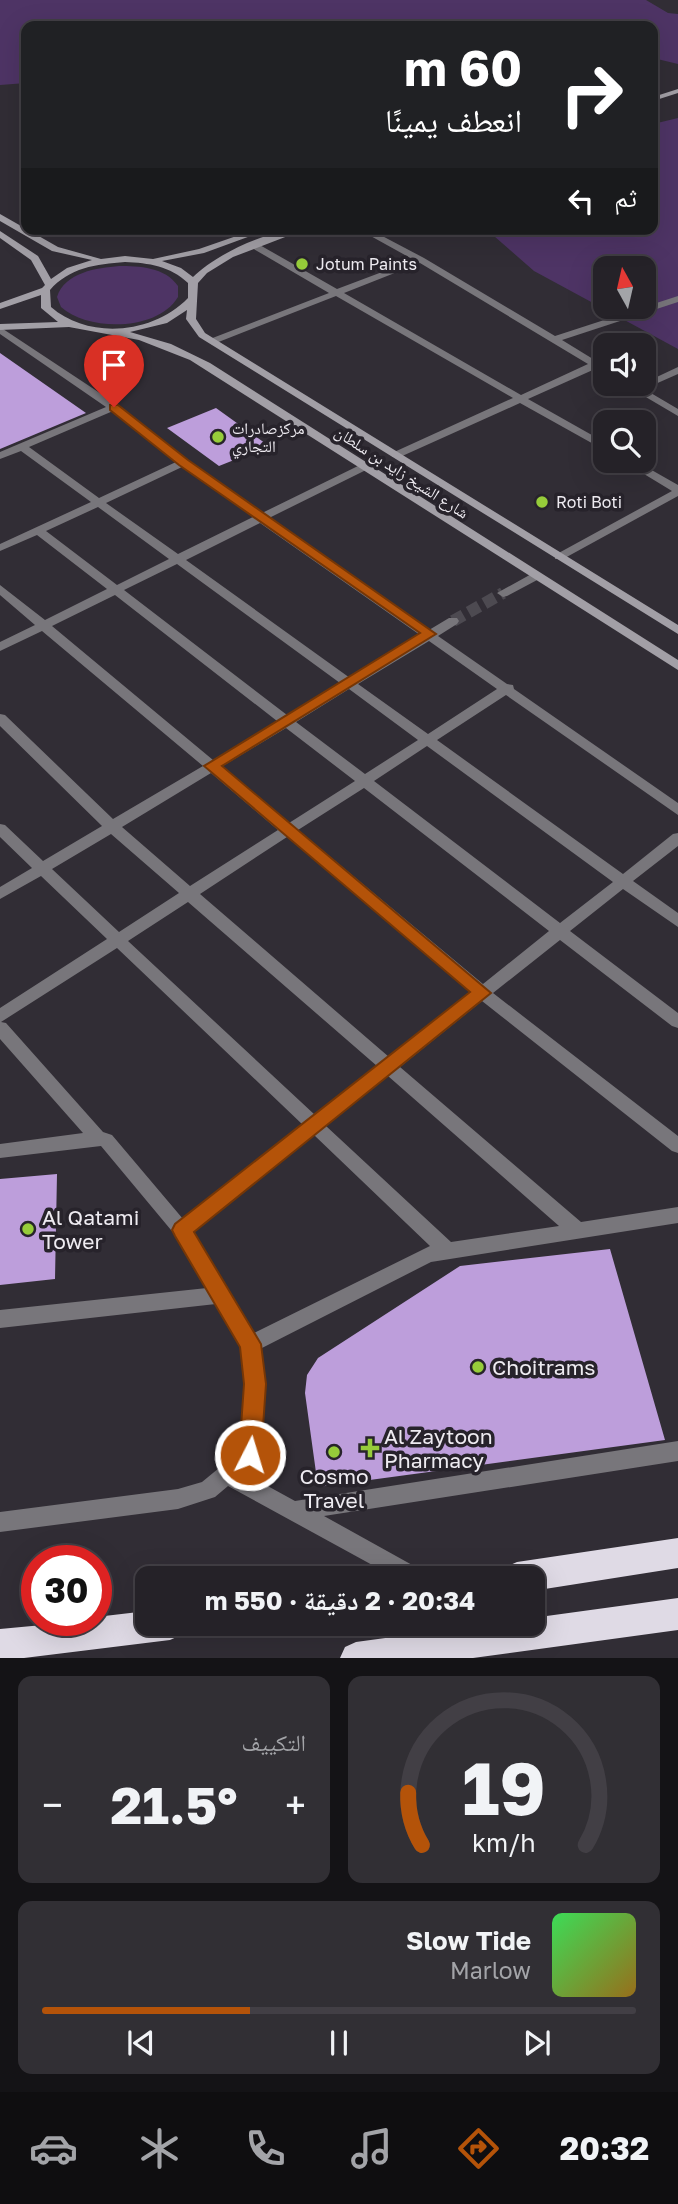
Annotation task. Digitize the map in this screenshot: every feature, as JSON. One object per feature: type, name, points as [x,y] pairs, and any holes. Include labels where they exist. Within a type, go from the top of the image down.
[{"type":"highway","points":[[545,1574],[677,1553]]},
{"type":"highway","points":[[356,1658],[678,1614]]},
{"type":"highway","points":[[0,1645],[135,1628]]},
{"type":"main road","points":[[658,87],[678,81]]},
{"type":"main road","points":[[658,97],[678,91]]},
{"type":"main road","points":[[0,217],[21,229]]},
{"type":"main road","points":[[0,235],[35,258],[47,287],[43,302],[50,313],[76,326]]},
{"type":"main road","points":[[31,235],[55,249],[105,261]]},
{"type":"main road","points":[[0,306],[47,287],[72,269],[105,261],[144,260],[201,251],[248,235]]},
{"type":"main road","points":[[192,282],[218,261],[285,235]]},
{"type":"main road","points":[[144,260],[170,266],[192,282]]},
{"type":"main road","points":[[0,329],[76,326],[98,330],[129,329],[158,323],[181,312],[193,299],[192,282]]},
{"type":"main road","name":"شارع الشيخ زايد بن سلطان","points":[[193,299],[190,310],[194,327],[213,341],[678,630]]},
{"type":"main road","name":"شارع الشيخ زايد بن سلطان","points":[[98,330],[131,334],[177,347],[678,666]]},
{"type":"street","points":[[373,235],[421,260],[593,364]]},
{"type":"street","points":[[255,246],[593,441]]},
{"type":"street","points":[[213,341],[421,260]]},
{"type":"street","points":[[553,340],[678,299]]},
{"type":"street","points":[[0,329],[114,407],[183,463],[508,688],[678,810]]},
{"type":"street","points":[[396,455],[593,366]]},
{"type":"street","points":[[656,377],[678,370]]},
{"type":"street","points":[[648,396],[678,413]]},
{"type":"street","points":[[0,456],[114,407]]},
{"type":"street","points":[[22,447],[678,921]]},
{"type":"street","points":[[0,548],[183,463]]},
{"type":"street","points":[[0,647],[365,467]]},
{"type":"street","points":[[648,473],[678,491]]},
{"type":"street","points":[[559,557],[678,491]]},
{"type":"street","points":[[39,531],[678,1022]]},
{"type":"street","points":[[503,593],[535,576]]},
{"type":"street","points":[[0,589],[483,993],[678,1146]]},
{"type":"street","points":[[0,894],[453,621]]},
{"type":"street","points":[[0,1016],[508,688]]},
{"type":"street","points":[[0,718],[111,826],[576,1229]]},
{"type":"street","points":[[0,829],[313,1127],[446,1249]]},
{"type":"street","points":[[182,1230],[678,838]]},
{"type":"street","points":[[0,1028],[98,1139]]},
{"type":"street","points":[[0,1151],[106,1140],[182,1230],[250,1344],[255,1384],[250,1455],[208,1490],[178,1499],[0,1522]]},
{"type":"street","points":[[250,1344],[416,1259],[446,1249],[678,1215]]},
{"type":"street","points":[[0,1319],[219,1294]]},
{"type":"street","points":[[294,1511],[678,1451]]},
{"type":"street","points":[[228,1475],[394,1566]]},
{"type":"shaded area","points":[[0,0],[646,0],[668,13],[678,14],[678,64],[658,59],[658,21],[21,21],[21,83],[0,85]]},
{"type":"shaded area","points":[[678,118],[678,349],[656,337],[656,333],[648,333],[623,319],[656,319],[656,256],[593,256],[593,303],[534,271],[493,235],[658,235],[658,123]]},
{"type":"shaded area","points":[[119,266],[159,271],[178,286],[178,297],[168,308],[155,316],[140,322],[122,324],[88,321],[61,307],[57,297],[61,289],[74,277],[92,270]]},
{"type":"building","points":[[0,353],[86,413],[0,449]]},
{"type":"building","name":"مركزصادرات التجاري","points":[[216,408],[269,446],[219,466],[167,428]]},
{"type":"building","name":"Al Qatami Tower","points":[[57,1174],[55,1279],[0,1285],[0,1179]]},
{"type":"building","name":"Choitrams","points":[[610,1249],[665,1440],[318,1487],[305,1393],[307,1375],[318,1358],[460,1266]]},
{"type":"tunnel","points":[[453,621],[503,593]]},
{"type":"place","name":"Jotum Paints","points":[[302,264]]},
{"type":"place","name":"مركزصادرات التجاري","points":[[218,437]]},
{"type":"place","name":"Roti Boti","points":[[542,502]]},
{"type":"place","name":"Al Qatami Tower","points":[[28,1229]]},
{"type":"place","name":"Choitrams","points":[[478,1367]]},
{"type":"place","name":"Al Zaytoon Pharmacy","points":[[370,1448]]},
{"type":"place","name":"Cosmo Travel","points":[[334,1452]]},
{"type":"route","points":[[114,407],[183,463],[429,634],[212,766],[483,993],[182,1230],[250,1344],[255,1384],[250,1455]]}]
